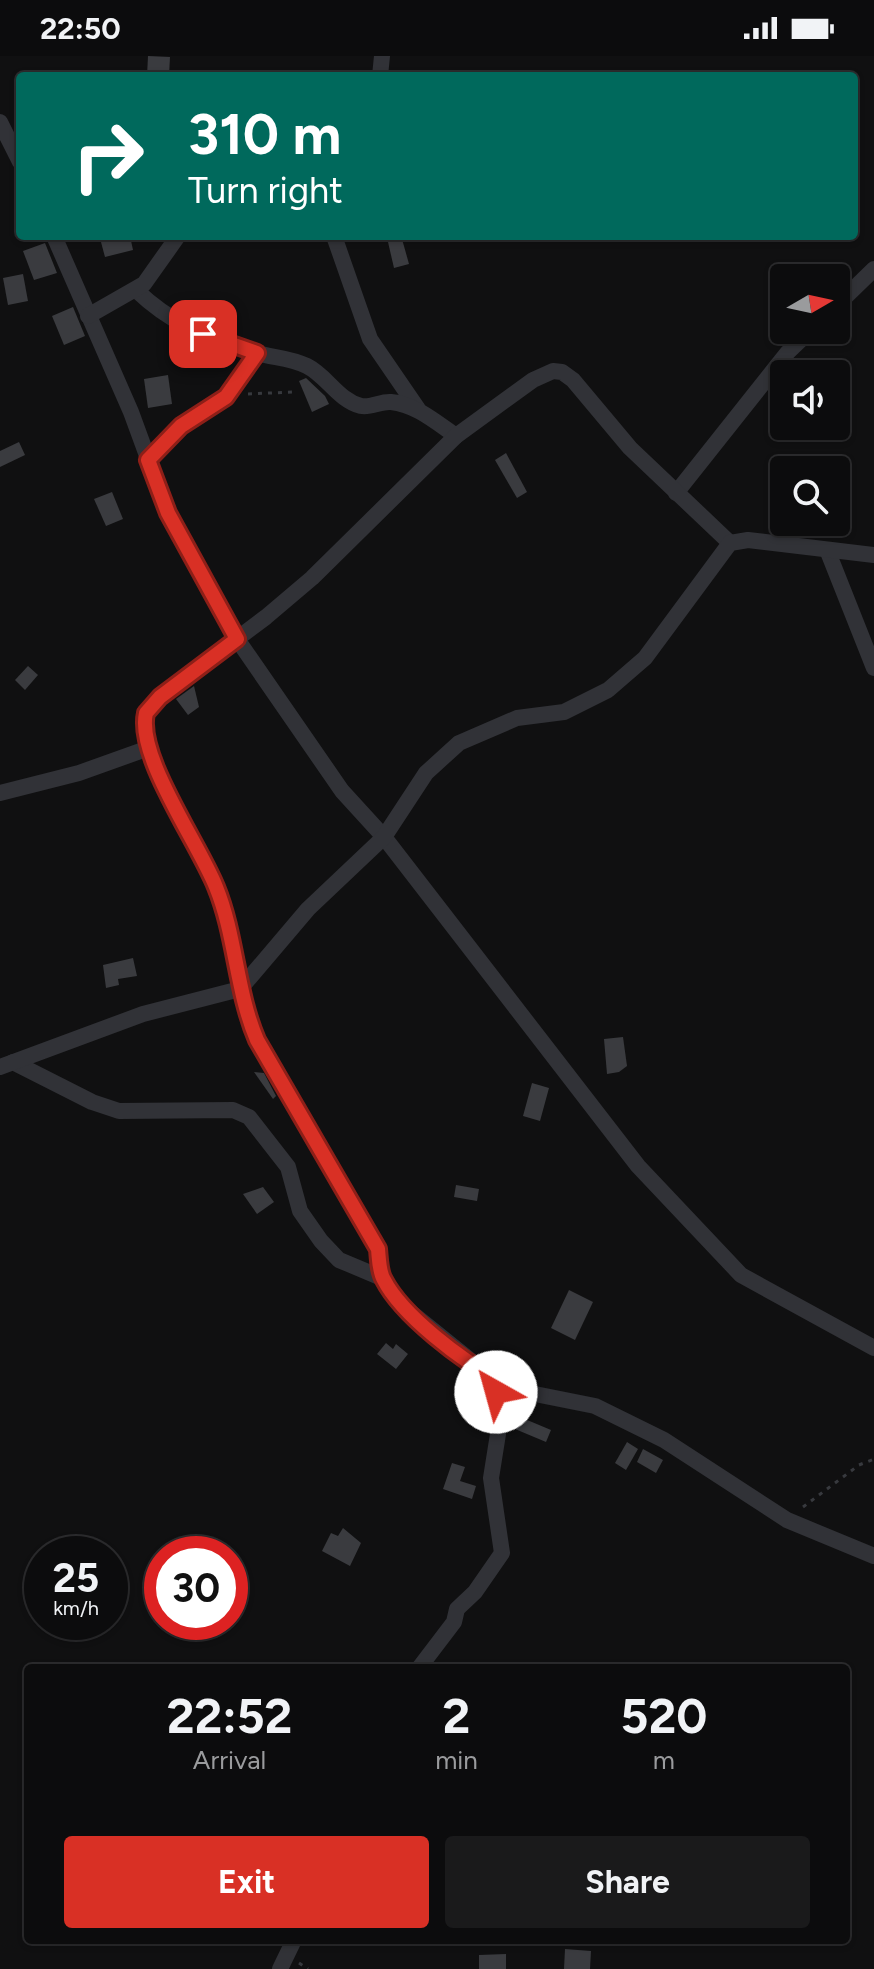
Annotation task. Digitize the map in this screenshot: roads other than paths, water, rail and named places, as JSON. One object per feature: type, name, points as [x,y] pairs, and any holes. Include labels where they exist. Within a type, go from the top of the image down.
[{"type":"street","points":[[0,122],[16,154]]},
{"type":"street","points":[[56,240],[168,513],[237,639],[342,791],[384,837],[638,1166],[741,1275],[874,1348]]},
{"type":"street","points":[[88,316],[136,290],[154,272],[175,240]]},
{"type":"street","points":[[335,240],[370,339],[419,411]]},
{"type":"street","points":[[850,292],[874,269]]},
{"type":"street","points":[[136,290],[179,326],[257,353],[280,355],[312,368],[336,392],[362,406],[389,401],[419,411],[456,436]]},
{"type":"street","points":[[676,493],[796,344]]},
{"type":"street","points":[[148,460],[181,426],[226,397],[257,353]]},
{"type":"street","points":[[730,543],[676,493],[562,372],[553,371],[533,380],[456,436],[312,578],[160,697],[146,713],[146,749],[216,887],[240,989],[257,1040],[378,1249],[382,1278],[403,1306],[432,1333],[497,1379],[520,1391],[595,1406],[664,1440],[787,1520],[874,1556]]},
{"type":"street","points":[[7,1065],[143,1014],[240,989],[308,909],[384,837],[426,773],[459,743],[517,718],[564,712],[587,704],[625,676],[645,658],[730,543],[748,540],[828,552],[874,555]]},
{"type":"street","points":[[828,552],[874,668]]},
{"type":"street","points":[[0,793],[79,773],[146,749]]},
{"type":"street","points":[[7,1065],[119,1111],[233,1110],[249,1117],[288,1167],[300,1211],[321,1241],[339,1260],[382,1278]]},
{"type":"street","points":[[422,1664],[454,1622],[457,1609],[475,1592],[502,1553],[491,1478],[498,1434],[497,1379]]},
{"type":"street","points":[[280,1969],[292,1944]]}]
